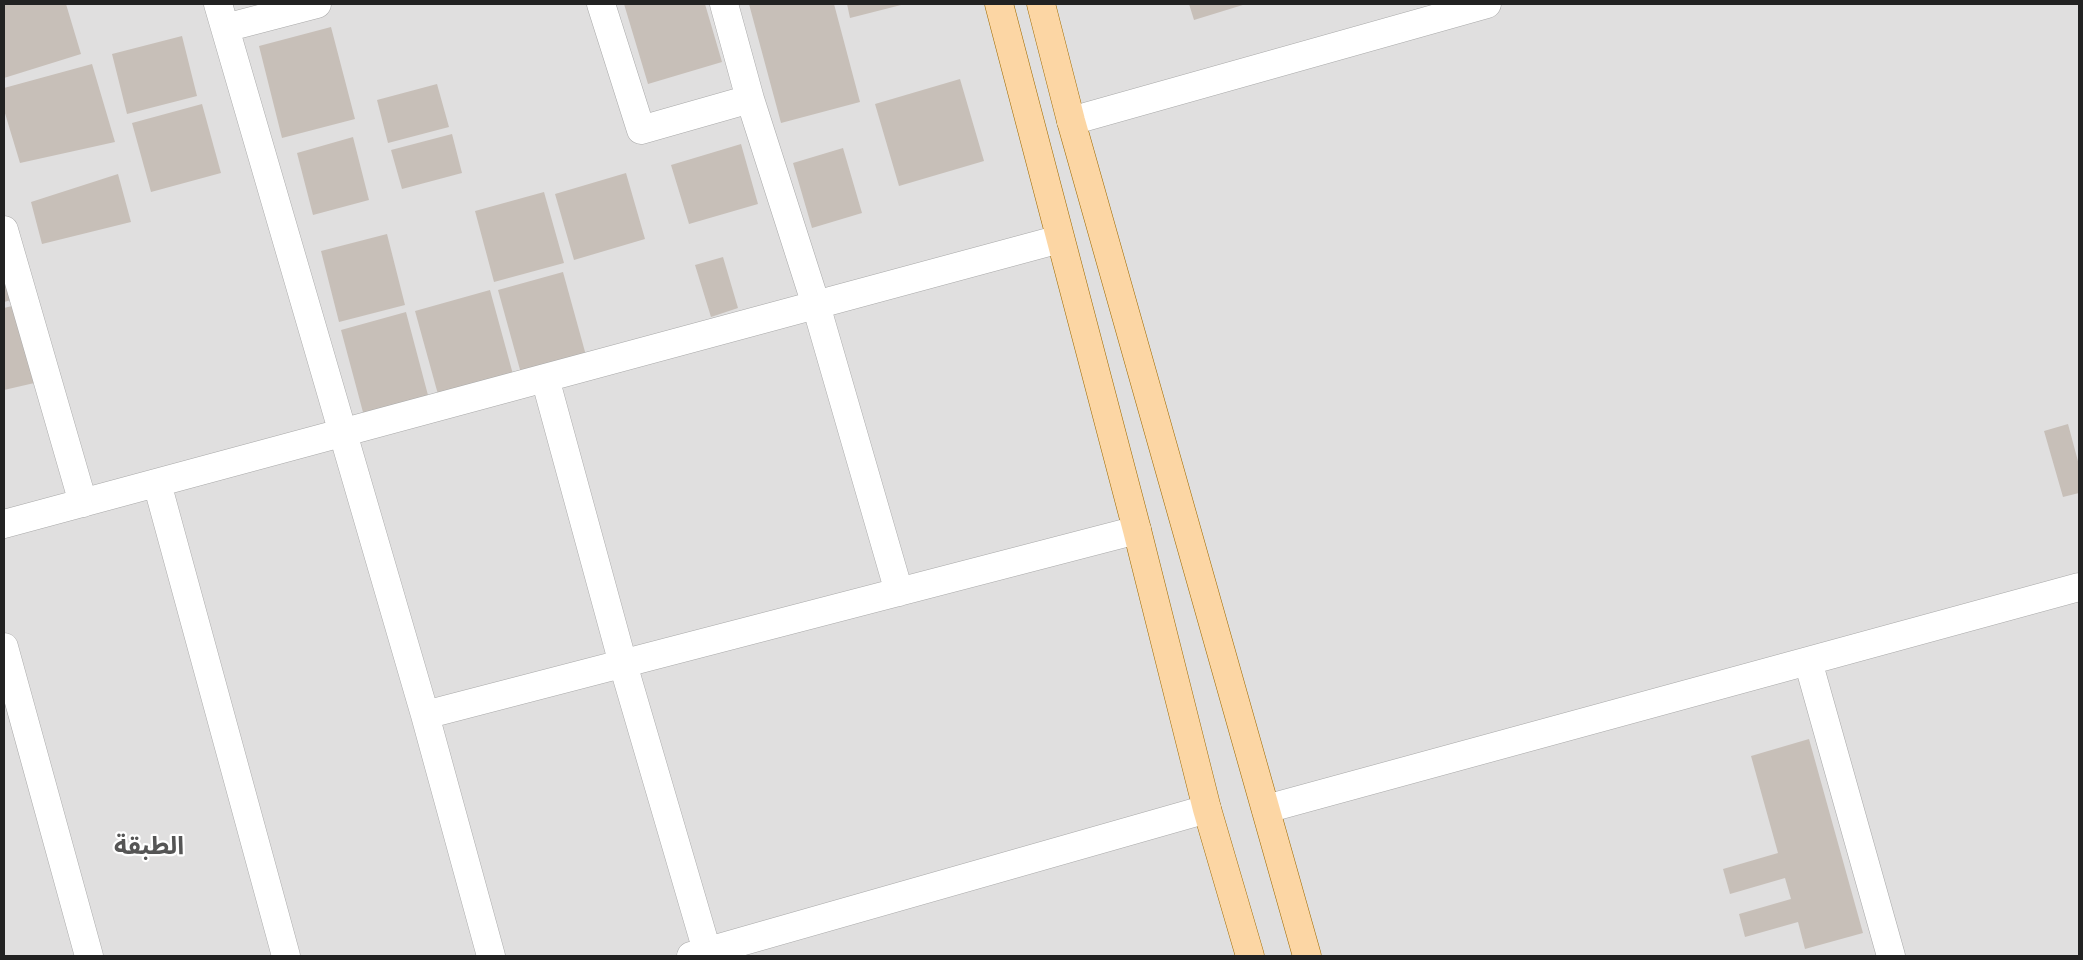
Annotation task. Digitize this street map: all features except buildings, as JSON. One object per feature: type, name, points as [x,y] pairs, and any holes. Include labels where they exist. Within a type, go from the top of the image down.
[{"type":"main road","points":[[999,4],[1137,530],[1207,809],[1250,956]]},
{"type":"main road","points":[[1041,4],[1071,121],[1307,956]]},
{"type":"street","points":[[317,4],[222,16],[425,715],[491,956]]},
{"type":"street","points":[[601,4],[641,130],[750,99]]},
{"type":"street","points":[[724,4],[750,99],[816,305],[899,592]]},
{"type":"street","points":[[1071,121],[1487,4]]},
{"type":"street","points":[[4,230],[83,502]]},
{"type":"street","points":[[4,524],[1060,239]]},
{"type":"street","points":[[545,378],[698,954],[1207,809]]},
{"type":"street","points":[[157,483],[286,956]]},
{"type":"street","points":[[425,715],[1137,530]]},
{"type":"street","points":[[1266,809],[2079,588]]},
{"type":"street","points":[[4,647],[89,956]]},
{"type":"street","points":[[1808,661],[1891,956]]},
{"type":"shaded area","points":[[4,4],[2079,4],[2079,956],[4,956]]},
{"type":"district","name":"الطبقة","points":[[149,847]]}]
